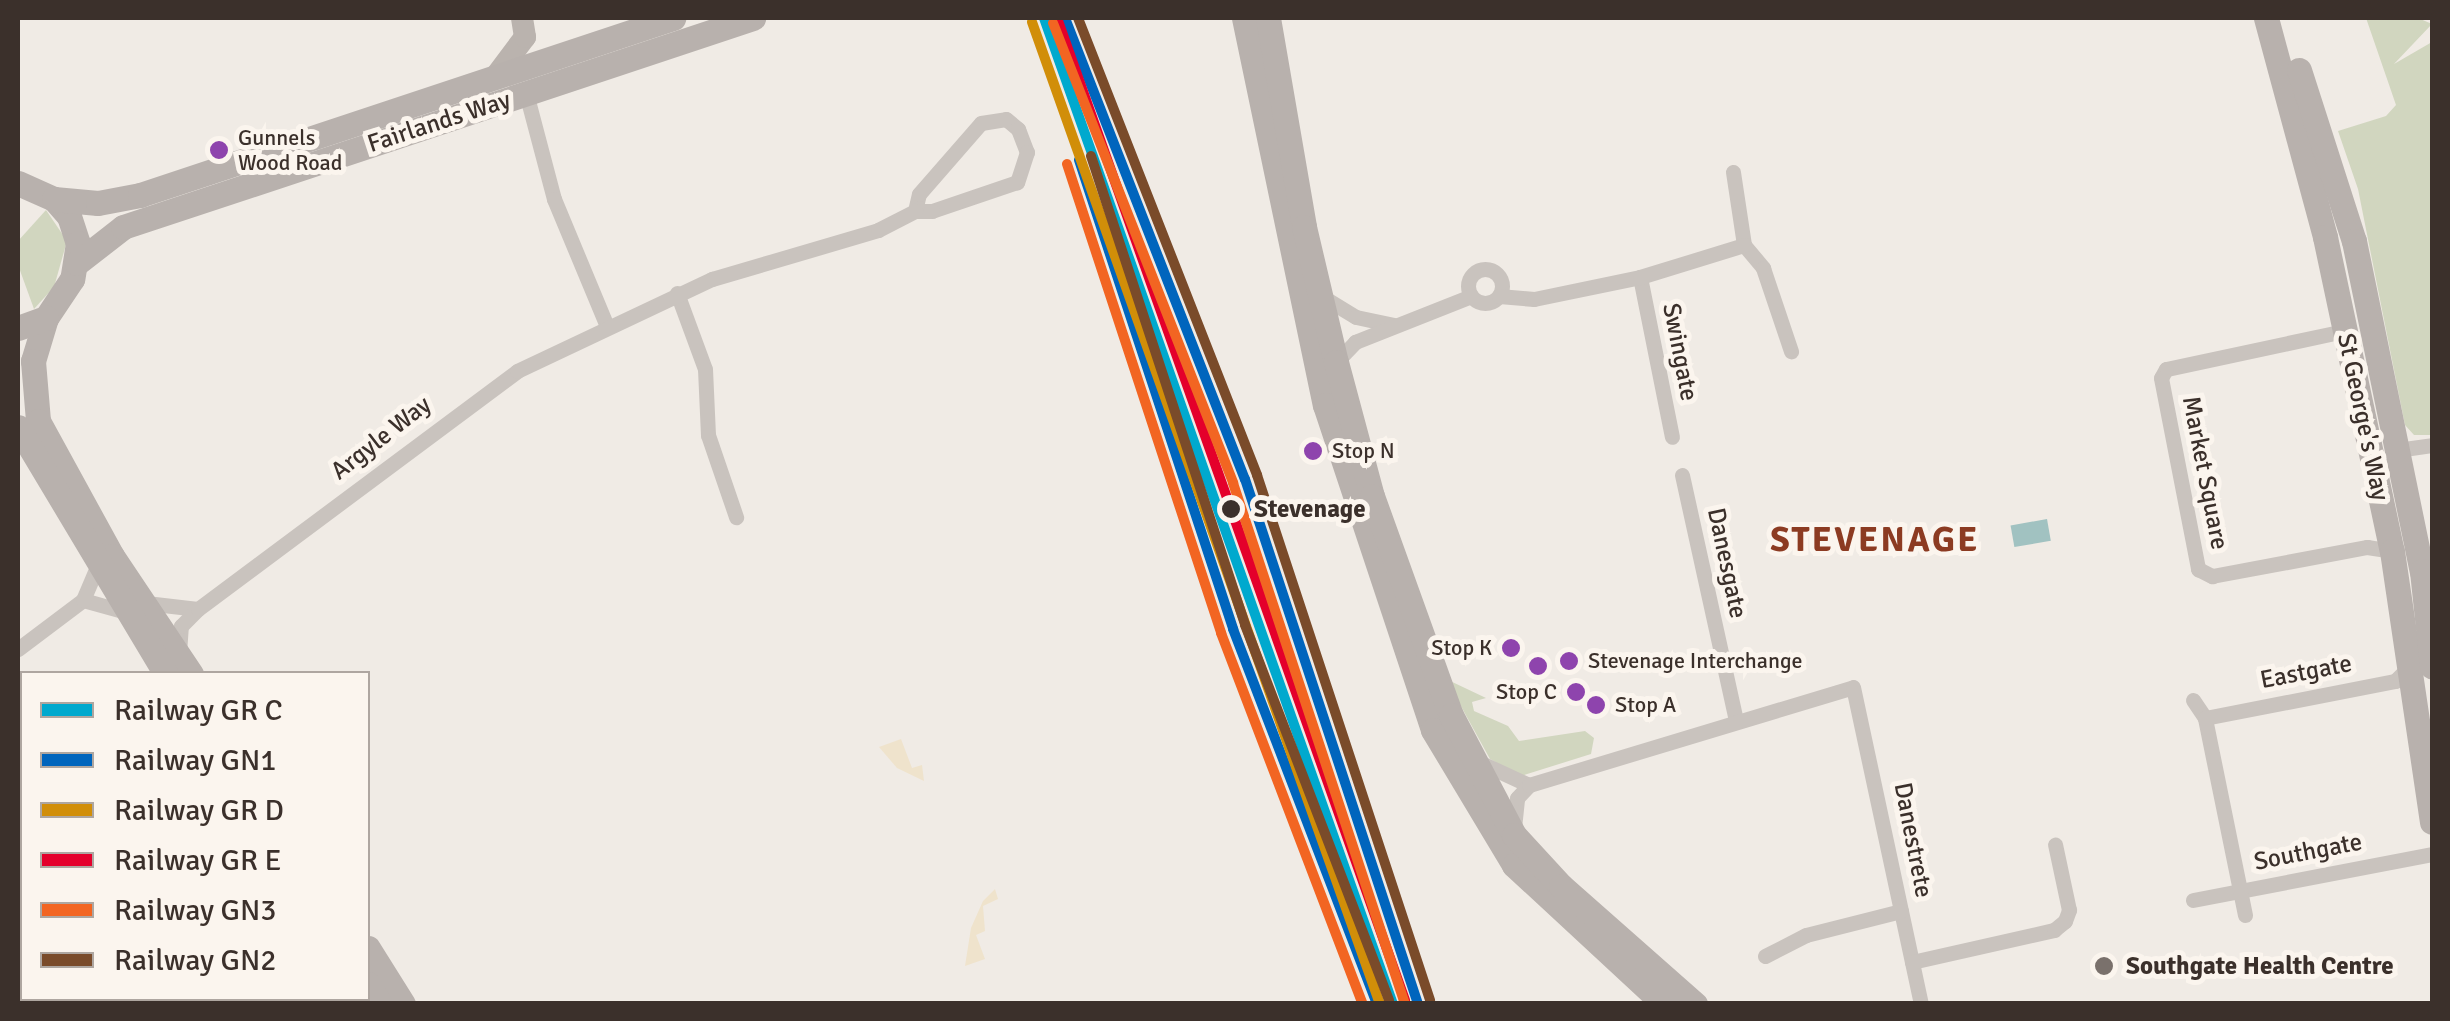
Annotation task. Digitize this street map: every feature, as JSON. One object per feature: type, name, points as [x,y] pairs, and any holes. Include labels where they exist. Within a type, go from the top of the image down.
[{"type":"main road","name":"Fairlands Way","points":[[54,199],[98,203],[140,195],[674,18]]},
{"type":"main road","name":"Fairlands Way","points":[[78,263],[123,228],[753,18]]},
{"type":"main road","points":[[1244,18],[1298,297],[1355,509],[1433,730],[1490,832],[1552,906],[1664,1004]]},
{"type":"main road","points":[[1268,18],[1318,294],[1372,496],[1428,658],[1471,759],[1514,835],[1595,917],[1695,1004]]},
{"type":"main road","name":"St George's Way","points":[[2266,18],[2422,666]]},
{"type":"main road","name":"St George's Way","points":[[2284,18],[2354,241],[2396,450],[2422,666],[2432,822]]},
{"type":"main road","points":[[18,184],[54,199],[75,228],[78,263],[46,318],[32,380],[38,421],[137,608]]},
{"type":"main road","points":[[18,328],[46,318]]},
{"type":"main road","points":[[18,426],[98,565],[137,608],[179,667]]},
{"type":"main road","points":[[370,951],[403,1004]]},
{"type":"street","points":[[495,77],[523,27],[559,56]]},
{"type":"street","points":[[526,94],[554,199],[606,324]]},
{"type":"street","name":"Argyle Way","points":[[179,667],[181,626],[198,609],[453,412],[606,324],[677,293],[878,230],[915,210],[932,211],[1016,182],[1027,152],[1018,129],[1006,119],[981,123],[919,194],[915,210]]},
{"type":"street","points":[[1734,172],[1744,244],[1764,268],[1791,351]]},
{"type":"street","name":"Swingate","points":[[1499,296],[1534,299],[1640,278],[1744,244]]},
{"type":"street","points":[[1336,362],[1342,350],[1394,325],[1470,296],[1488,303],[1499,296],[1499,277],[1487,270],[1470,279],[1470,296]]},
{"type":"street","name":"Swingate","points":[[1640,278],[1672,437]]},
{"type":"street","points":[[677,293],[705,370],[708,435],[736,518]]},
{"type":"street","points":[[1318,294],[1356,317],[1394,325]]},
{"type":"street","name":"Market Square","points":[[2344,331],[2166,369],[2161,378],[2198,568],[2212,576],[2367,547],[2392,552]]},
{"type":"street","points":[[2396,450],[2432,445]]},
{"type":"street","name":"Danesgate","points":[[1682,475],[1736,720]]},
{"type":"street","points":[[18,650],[83,600],[98,565]]},
{"type":"street","points":[[83,600],[137,608],[198,609]]},
{"type":"street","name":"Eastgate","points":[[2206,718],[2395,681],[2422,666]]},
{"type":"street","name":"Danestrete","points":[[1736,720],[1776,715],[1853,688],[1921,1004]]},
{"type":"street","points":[[2194,700],[2206,718],[2245,915]]},
{"type":"street","points":[[1514,835],[1514,808],[1529,785],[1736,720]]},
{"type":"street","points":[[1471,759],[1529,785]]},
{"type":"street","points":[[1912,962],[2054,930],[2065,921],[2068,910],[2055,844]]},
{"type":"street","name":"Southgate","points":[[2193,900],[2432,854]]},
{"type":"street","points":[[1765,956],[1806,935],[1901,911]]},
{"type":"green space","points":[[2366,18],[2418,18],[2432,24],[2394,64],[2432,42],[2432,435],[2414,435],[2405,425],[2358,189],[2338,131],[2386,116],[2396,105]]},
{"type":"green space","points":[[46,210],[67,241],[54,287],[34,309],[18,265],[18,241]]},
{"type":"green space","points":[[1446,679],[1486,698],[1472,702],[1474,711],[1508,726],[1519,741],[1585,731],[1594,738],[1591,754],[1521,776],[1490,759]]},
{"type":"sand","points":[[901,739],[912,768],[922,765],[924,781],[897,768],[879,747]]},
{"type":"sand","points":[[995,889],[998,899],[983,906],[985,931],[976,935],[985,959],[965,966],[971,928],[983,901]]},
{"type":"water","points":[[2047,519],[2051,541],[2014,547],[2011,525]]},
{"type":"transit line","points":[[1044,18],[1393,1004]]},
{"type":"transit line","points":[[1057,18],[1405,1000]]},
{"type":"transit line","points":[[1032,22],[1380,1004]]},
{"type":"rail line","name":"GN1","points":[[1065,18],[1245,479],[1418,1004]]},
{"type":"rail line","name":"GN2","points":[[1078,18],[1257,475],[1430,1000]]},
{"type":"rail line","name":"GN3","points":[[1053,23],[1233,483],[1405,1004]]},
{"type":"rail line","name":"GN2","points":[[1091,156],[1245,625],[1389,1000]]},
{"type":"rail line","name":"GN1","points":[[1079,160],[1233,629],[1377,1004]]},
{"type":"rail line","name":"GN3","points":[[1067,164],[1221,633],[1363,1004]]},
{"type":"place","name":"Gunnels Wood Road","points":[[219,150]]},
{"type":"place","name":"Stop N","points":[[1313,451]]},
{"type":"place","name":"Stevenage","points":[[1231,509]]},
{"type":"place","name":"Stop K","points":[[1511,648]]},
{"type":"place","name":"Stevenage Interchange","points":[[1569,661]]},
{"type":"place","name":"Stop C","points":[[1576,692]]},
{"type":"place","name":"Stop A","points":[[1596,705]]},
{"type":"place","name":"Southgate Health Centre","points":[[2104,966]]},
{"type":"district","name":"STEVENAGE","points":[[1875,540]]}]
